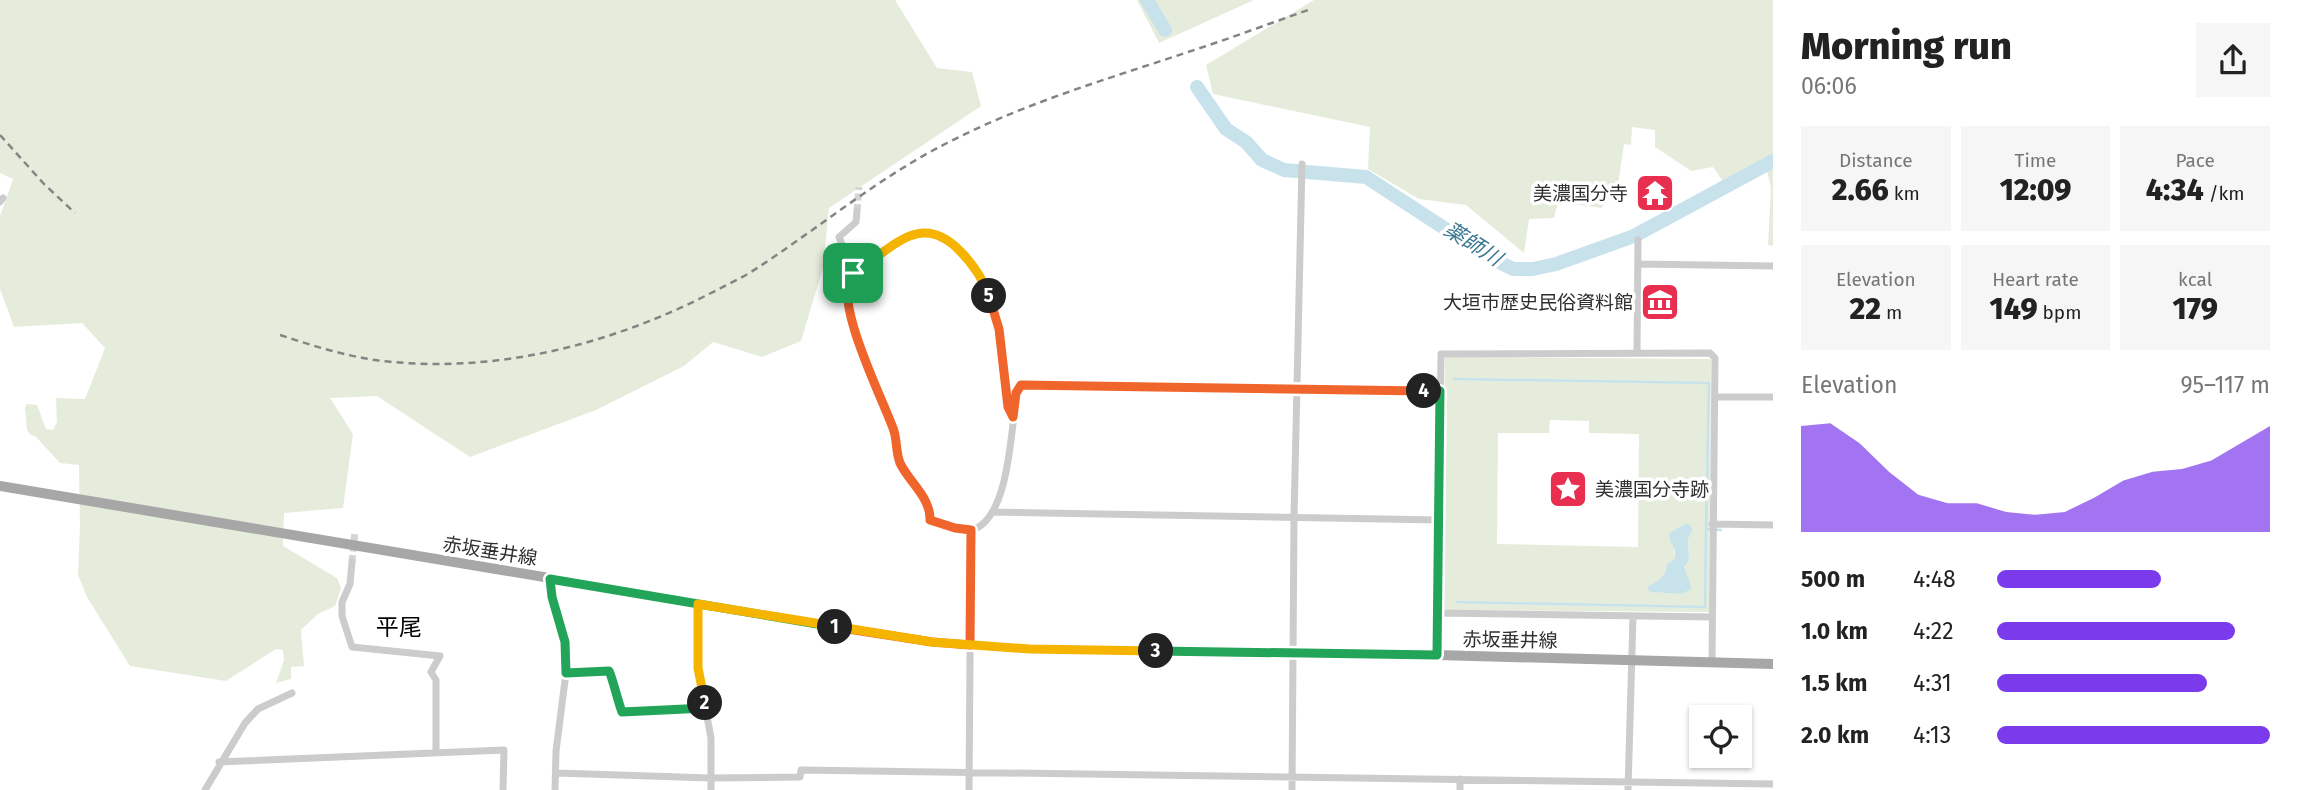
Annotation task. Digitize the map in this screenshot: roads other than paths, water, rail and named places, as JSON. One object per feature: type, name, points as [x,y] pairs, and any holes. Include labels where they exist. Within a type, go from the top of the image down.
[{"type":"main road","name":"赤坂垂井線","points":[[0,486],[932,642],[1030,649],[1437,655],[1773,664]]},
{"type":"street","points":[[1292,790],[1296,390],[1302,164]]},
{"type":"street","points":[[853,273],[839,237],[853,227],[857,211]]},
{"type":"street","points":[[1013,417],[1008,407],[999,329],[987,291],[976,270],[955,246],[944,237],[918,232],[900,240],[853,273],[846,285],[847,307],[875,390],[893,429],[899,460],[926,501],[930,520],[955,528],[971,530],[993,512],[1000,499],[1006,475],[1016,393],[1021,385],[1440,391]]},
{"type":"street","points":[[1637,353],[1638,240]]},
{"type":"street","points":[[1638,264],[1773,266]]},
{"type":"street","points":[[1437,655],[1441,354],[1710,353],[1715,358],[1712,663]]},
{"type":"street","points":[[1715,397],[1773,397]]},
{"type":"street","points":[[993,512],[1440,520]]},
{"type":"street","points":[[1712,524],[1773,525]]},
{"type":"street","points":[[969,790],[971,530]]},
{"type":"street","points":[[352,562],[349,584],[342,602],[342,616],[352,647],[440,656],[431,672],[436,680],[436,752]]},
{"type":"street","points":[[550,579],[552,597],[565,642],[566,673],[556,751],[555,790]]},
{"type":"street","points":[[698,604],[698,668],[712,748],[711,790]]},
{"type":"street","points":[[1438,613],[1712,617]]},
{"type":"street","points":[[1629,786],[1633,616]]},
{"type":"street","points":[[566,673],[609,671],[613,676],[613,690],[622,712],[706,708]]},
{"type":"street","points":[[205,790],[234,738],[258,709],[292,693]]},
{"type":"street","points":[[219,762],[504,750],[503,790]]},
{"type":"street","points":[[556,772],[711,778],[800,777],[801,770],[1460,779],[1629,786],[1773,784]]},
{"type":"street","points":[[1460,779],[1460,790]]},
{"type":"water","points":[[1689,524],[1693,530],[1688,539],[1689,560],[1684,567],[1692,589],[1681,594],[1650,592],[1647,587],[1661,579],[1667,564],[1675,558],[1669,533]]},
{"type":"waterway","name":"薬師川","points":[[1147,0],[1165,30]]},
{"type":"waterway","name":"薬師川","points":[[1197,87],[1226,129],[1246,142],[1262,160],[1284,170],[1366,177],[1487,256],[1513,269],[1533,269],[1556,264],[1634,236],[1773,161]]},
{"type":"waterway","points":[[1454,379],[1709,383],[1706,529],[1721,530]]},
{"type":"waterway","points":[[1457,602],[1705,607],[1706,530]]},
{"type":"tunnel","points":[[857,211],[859,187]]},
{"type":"tunnel","points":[[352,562],[355,531]]},
{"type":"railway","points":[[280,335],[364,358],[434,364],[516,358],[597,339],[674,311],[746,275],[899,170],[981,127],[1072,90],[1308,10]]},
{"type":"railway","points":[[0,135],[44,184],[75,213]]},
{"type":"place","name":"美濃国分寺","points":[[1655,193]]},
{"type":"place","name":"大垣市歴史民俗資料館","points":[[1660,302]]},
{"type":"place","name":"美濃国分寺跡","points":[[1568,489]]},
{"type":"district","name":"平尾","points":[[399,627]]}]
